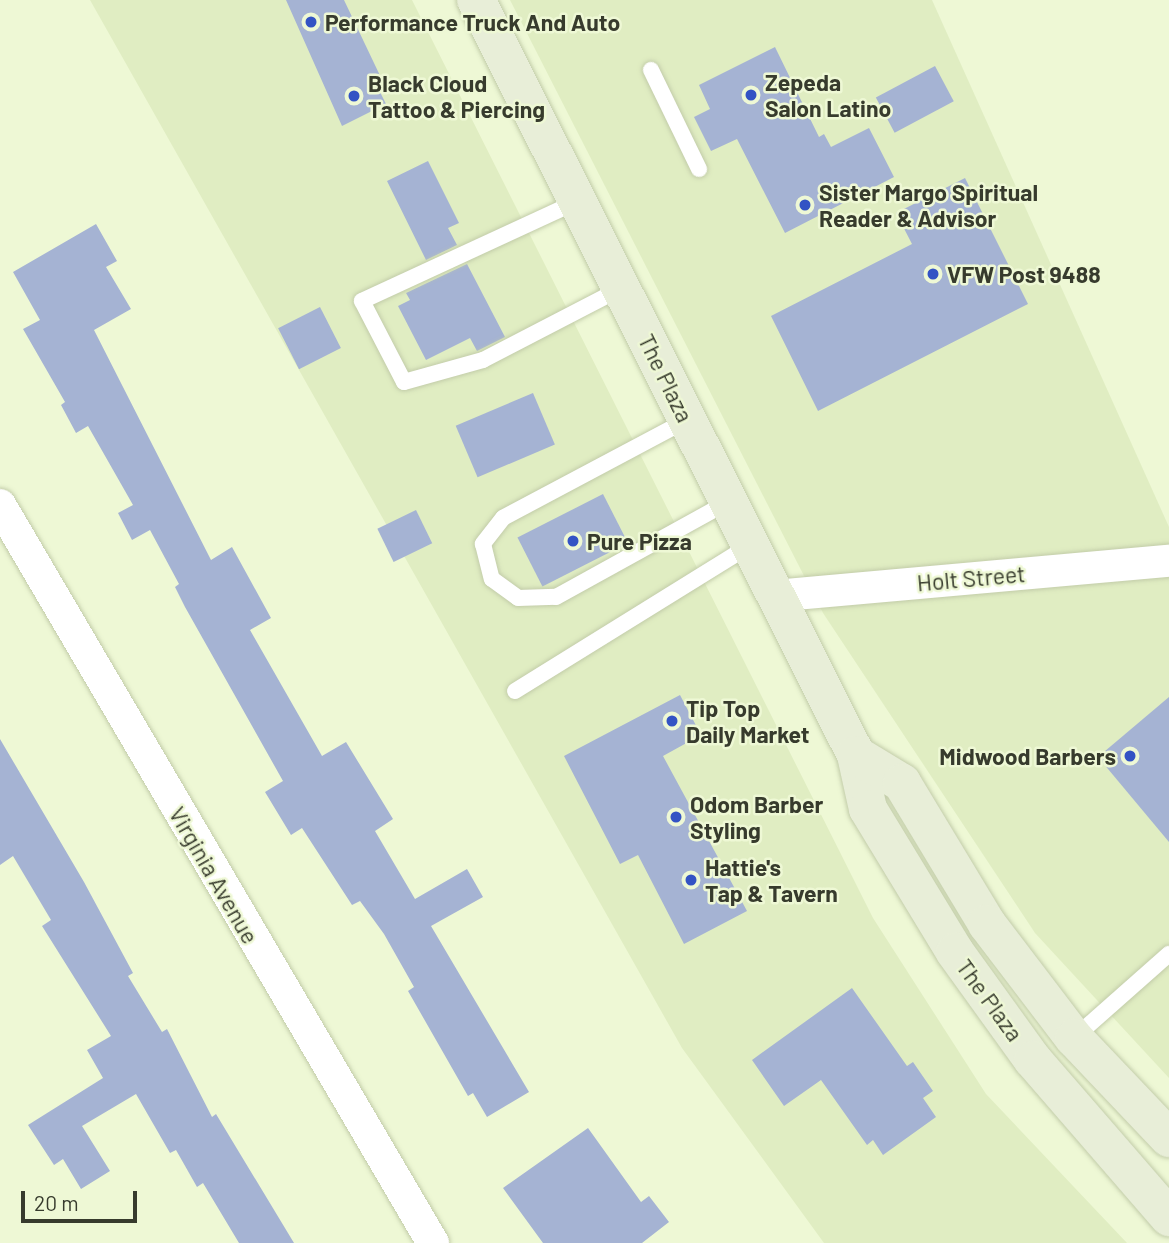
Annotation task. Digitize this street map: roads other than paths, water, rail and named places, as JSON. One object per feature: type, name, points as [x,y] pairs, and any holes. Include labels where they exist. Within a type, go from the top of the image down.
[{"type":"main road","name":"The Plaza","points":[[476,0],[856,755],[868,808],[955,952],[1033,1060],[1169,1217]]},
{"type":"main road","name":"The Plaza","points":[[856,755],[902,783],[987,924],[1074,1038],[1169,1138]]},
{"type":"street","name":"Virginia Avenue","points":[[0,505],[428,1241]]},
{"type":"street","name":"Holt Street","points":[[774,596],[1169,561]]},
{"type":"lane","points":[[651,70],[699,169]]},
{"type":"lane","points":[[578,201],[362,301],[404,382],[482,360],[622,288]]},
{"type":"lane","points":[[687,420],[503,518],[483,544],[492,579],[518,598],[556,597],[728,502]]},
{"type":"lane","points":[[515,691],[749,546]]},
{"type":"lane","points":[[1074,1038],[1169,954]]},
{"type":"place","name":"Performance Truck And Auto","points":[[311,22]]},
{"type":"place","name":"Zepeda Salon Latino","points":[[751,95]]},
{"type":"place","name":"Black Cloud Tattoo & Piercing","points":[[354,96]]},
{"type":"place","name":"Sister Margo Spiritual Reader & Advisor","points":[[805,205]]},
{"type":"place","name":"VFW Post 9488","points":[[933,274]]},
{"type":"place","name":"Pure Pizza","points":[[573,541]]},
{"type":"place","name":"Tip Top Daily Market","points":[[672,721]]},
{"type":"place","name":"Midwood Barbers","points":[[1130,756]]},
{"type":"place","name":"Odom Barber Styling","points":[[676,817]]},
{"type":"place","name":"Hattie's Tap & Tavern","points":[[691,880]]}]
